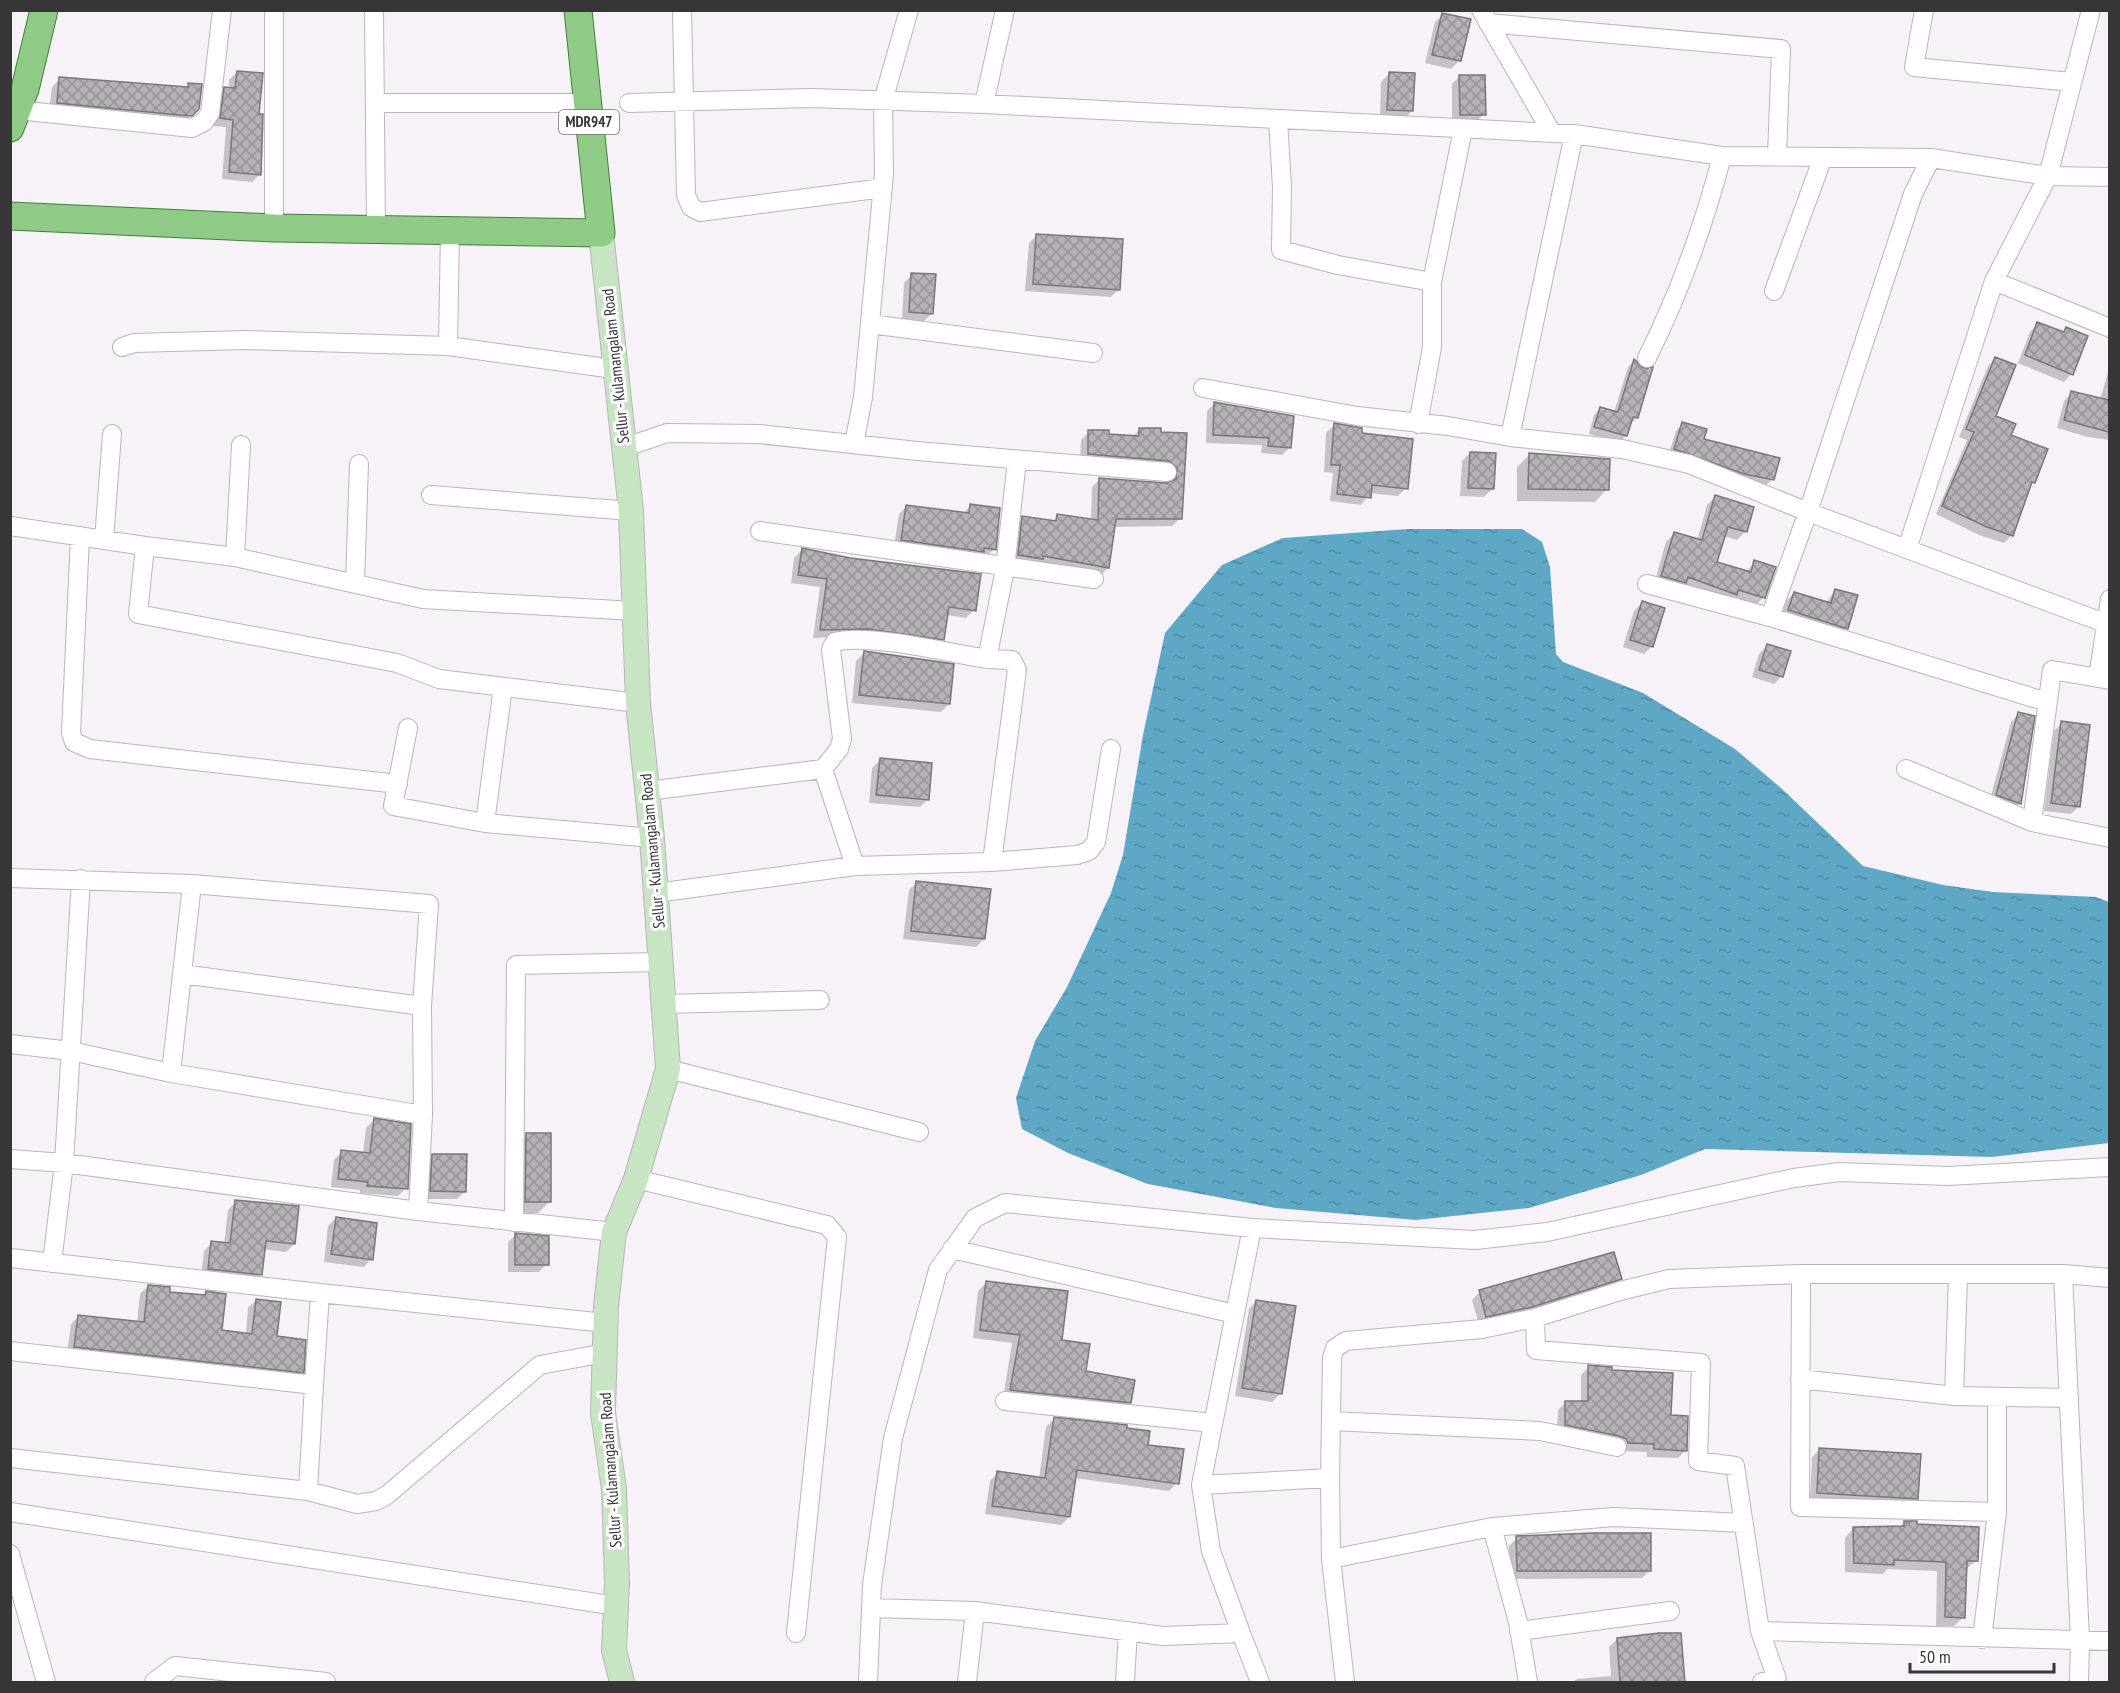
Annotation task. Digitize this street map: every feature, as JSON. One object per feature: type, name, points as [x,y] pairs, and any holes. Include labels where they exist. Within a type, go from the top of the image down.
[{"type":"main road","points":[[14,119],[44,10]]},
{"type":"main road","name":"Sellur - Kulamangalam Road","points":[[578,10],[614,369],[631,511],[638,703],[652,838],[668,1069],[636,1179],[614,1232],[605,1323],[603,1413],[614,1489],[616,1606],[614,1650],[622,1683]]},
{"type":"main road","points":[[10,216],[274,228],[601,233]]},
{"type":"street","points":[[14,119],[192,128],[204,122],[210,113],[222,10]]},
{"type":"street","points":[[274,10],[274,228]]},
{"type":"street","points":[[374,10],[376,230]]},
{"type":"street","points":[[682,10],[682,103],[686,195],[691,207],[700,212],[883,188]]},
{"type":"street","points":[[854,444],[863,397],[883,188],[883,100],[909,10]]},
{"type":"street","points":[[984,104],[1005,10]]},
{"type":"street","points":[[1924,10],[1914,68],[2072,82]]},
{"type":"street","points":[[1907,549],[1994,281],[2048,176],[2091,10]]},
{"type":"street","points":[[1485,16],[1552,133]]},
{"type":"street","points":[[1485,16],[1781,49],[1776,156]]},
{"type":"street","points":[[629,103],[811,98],[984,104],[1574,134],[1722,156],[1931,158],[2048,176],[2109,177]]},
{"type":"street","points":[[375,103],[587,103]]},
{"type":"street","points":[[1278,120],[1282,187],[1281,250],[1338,265],[1432,282]]},
{"type":"street","points":[[1418,424],[1432,348],[1432,282],[1463,129]]},
{"type":"street","points":[[1510,437],[1574,134]]},
{"type":"street","points":[[1647,358],[1666,320],[1713,189],[1722,156]]},
{"type":"street","points":[[1774,291],[1823,157]]},
{"type":"street","points":[[1770,617],[1808,512],[1913,194],[1931,158]]},
{"type":"street","points":[[448,346],[450,231]]},
{"type":"street","points":[[1994,281],[2109,328]]},
{"type":"street","points":[[870,324],[1093,352]]},
{"type":"street","points":[[122,346],[134,343],[246,340],[448,346],[614,369]]},
{"type":"street","points":[[1203,388],[1418,424],[1622,449],[1689,464],[1808,512],[2108,624]]},
{"type":"street","points":[[623,448],[667,433],[759,434],[1017,460],[1167,472]]},
{"type":"street","points":[[104,540],[112,434]]},
{"type":"street","points":[[235,557],[241,445]]},
{"type":"street","points":[[987,659],[1005,569],[1017,460]]},
{"type":"street","points":[[355,584],[359,464]]},
{"type":"street","points":[[431,495],[631,511]]},
{"type":"street","points":[[10,526],[235,557],[423,598],[635,611]]},
{"type":"street","points":[[760,531],[902,550],[1005,569],[1094,579]]},
{"type":"street","points":[[80,536],[71,733],[75,742],[90,749],[398,784]]},
{"type":"street","points":[[145,546],[138,614],[397,663],[439,679],[638,703]]},
{"type":"street","points":[[1647,584],[1770,617],[2048,702]]},
{"type":"street","points":[[2032,822],[2052,669],[2104,679],[2109,599]]},
{"type":"street","points":[[855,866],[830,760],[842,739],[831,649],[835,642],[844,640],[897,644],[987,659],[1012,660],[1017,670],[992,862]]},
{"type":"street","points":[[485,823],[503,687]]},
{"type":"street","points":[[408,728],[393,806],[485,823],[652,838]]},
{"type":"street","points":[[656,893],[855,866],[992,862],[1077,855],[1089,851],[1096,842],[1111,749]]},
{"type":"street","points":[[647,791],[830,760]]},
{"type":"street","points":[[1906,769],[2032,822],[2109,838]]},
{"type":"street","points":[[10,878],[192,884],[429,904],[422,1006],[423,1115],[418,1211]]},
{"type":"street","points":[[52,1263],[64,1163],[81,879]]},
{"type":"street","points":[[171,1073],[192,884]]},
{"type":"street","points":[[514,1222],[516,965],[661,962]]},
{"type":"street","points":[[182,974],[422,1006]]},
{"type":"street","points":[[664,1004],[820,1000]]},
{"type":"street","points":[[10,1044],[71,1051],[171,1073],[423,1115]]},
{"type":"street","points":[[668,1069],[919,1132]]},
{"type":"street","points":[[10,1159],[64,1163],[418,1211],[614,1232]]},
{"type":"street","points":[[868,1683],[871,1608],[893,1438],[938,1270],[975,1218],[1005,1203],[1252,1228],[1475,1240],[1547,1232],[1794,1178],[1839,1172],[1948,1176],[2109,1167]]},
{"type":"street","points":[[636,1179],[827,1225],[837,1237],[796,1633]]},
{"type":"street","points":[[1252,1228],[1201,1485],[1211,1551],[1260,1683]]},
{"type":"street","points":[[952,1249],[1234,1314]]},
{"type":"street","points":[[10,1258],[605,1323]]},
{"type":"street","points":[[1345,1683],[1331,1559],[1330,1478],[1332,1359],[1335,1348],[1346,1341],[1482,1329],[1536,1318],[1620,1291],[1669,1279],[1801,1274],[2063,1274],[2109,1278]]},
{"type":"street","points":[[1801,1274],[1800,1507],[1997,1512]]},
{"type":"street","points":[[1954,1396],[1958,1274]]},
{"type":"street","points":[[2063,1274],[2080,1639],[2079,1683]]},
{"type":"street","points":[[308,1491],[320,1293]]},
{"type":"street","points":[[1536,1318],[1536,1350],[1701,1363],[1698,1461],[1736,1466],[1760,1631],[1772,1681]]},
{"type":"street","points":[[10,1351],[314,1384]]},
{"type":"street","points":[[10,1458],[308,1491],[357,1504],[376,1501],[387,1495],[540,1365],[605,1353]]},
{"type":"street","points":[[1800,1380],[1954,1396],[2069,1398]]},
{"type":"street","points":[[1982,1639],[1997,1512],[1997,1397]]},
{"type":"street","points":[[1005,1401],[1213,1423]]},
{"type":"street","points":[[1331,1422],[1540,1431],[1617,1447]]},
{"type":"street","points":[[1201,1485],[1330,1478]]},
{"type":"street","points":[[10,1512],[616,1606]]},
{"type":"street","points":[[1331,1559],[1492,1527],[1614,1517],[1744,1523]]},
{"type":"street","points":[[1492,1527],[1519,1631],[1527,1683]]},
{"type":"street","points":[[10,1554],[46,1683]]},
{"type":"street","points":[[871,1608],[975,1611],[1163,1636],[1241,1633]]},
{"type":"street","points":[[967,1683],[975,1611]]},
{"type":"street","points":[[1519,1631],[1670,1611]]},
{"type":"street","points":[[1125,1683],[1128,1631]]},
{"type":"street","points":[[1760,1631],[2109,1641]]},
{"type":"street","points":[[154,1683],[176,1666],[326,1683]]},
{"type":"water","points":[[1408,529],[1522,529],[1542,542],[1550,567],[1556,654],[1563,662],[1643,693],[1735,749],[1781,788],[1863,866],[1943,885],[1993,892],[2096,897],[2109,902],[2109,1143],[1992,1157],[1705,1149],[1641,1175],[1529,1208],[1416,1220],[1276,1208],[1148,1184],[1068,1153],[1022,1129],[1016,1098],[1035,1041],[1067,987],[1111,893],[1123,855],[1143,735],[1165,633],[1222,565],[1283,538]]},
{"type":"building","points":[[1442,13],[1471,19],[1461,61],[1432,55]]},
{"type":"building","points":[[237,71],[263,73],[259,114],[263,114],[261,175],[229,172],[233,120],[220,118],[224,87],[235,88]]},
{"type":"building","points":[[1389,72],[1415,73],[1413,111],[1387,110]]},
{"type":"building","points":[[1459,75],[1485,75],[1486,115],[1460,115]]},
{"type":"building","points":[[59,77],[188,87],[188,83],[202,84],[199,109],[192,116],[57,103]]},
{"type":"building","points":[[1036,234],[1123,239],[1120,290],[1033,284]]},
{"type":"building","points":[[911,273],[936,274],[933,314],[909,312]]},
{"type":"building","points":[[2037,322],[2064,332],[2066,327],[2088,336],[2073,375],[2025,355]]},
{"type":"building","points":[[1995,357],[2016,365],[1996,416],[2016,424],[2011,435],[2048,449],[2035,483],[2032,482],[2013,536],[1987,527],[1942,506],[1974,432],[1966,429]]},
{"type":"building","points":[[1634,359],[1643,368],[1653,367],[1638,418],[1633,417],[1627,436],[1594,427],[1600,407],[1618,412]]},
{"type":"building","points":[[2071,391],[2109,400],[2109,432],[2064,420]]},
{"type":"building","points":[[1214,402],[1294,416],[1291,448],[1268,446],[1269,438],[1213,435]]},
{"type":"building","points":[[1682,422],[1707,429],[1704,439],[1780,458],[1774,480],[1744,474],[1674,449]]},
{"type":"building","points":[[1334,423],[1362,428],[1362,433],[1413,439],[1408,489],[1372,485],[1371,498],[1337,494],[1340,465],[1331,465]]},
{"type":"building","points":[[1139,428],[1161,428],[1161,432],[1187,433],[1182,519],[1116,519],[1109,568],[1043,556],[1043,559],[1018,555],[1022,516],[1056,521],[1057,514],[1098,520],[1099,478],[1166,483],[1176,479],[1177,468],[1169,461],[1088,454],[1088,430],[1109,430],[1109,434],[1139,436]]},
{"type":"building","points":[[1470,452],[1496,453],[1494,489],[1468,488]]},
{"type":"building","points":[[1529,453],[1610,459],[1609,490],[1528,489]]},
{"type":"building","points":[[1715,495],[1754,507],[1747,532],[1728,527],[1717,562],[1751,572],[1754,560],[1776,567],[1765,598],[1738,590],[1737,595],[1688,577],[1686,583],[1661,576],[1674,532],[1702,540]]},
{"type":"building","points":[[970,504],[1000,508],[996,550],[984,548],[984,552],[901,540],[906,505],[969,513]]},
{"type":"building","points":[[802,548],[850,558],[981,574],[976,611],[949,607],[944,640],[868,629],[820,630],[827,579],[798,575]]},
{"type":"building","points":[[1835,589],[1858,595],[1848,629],[1788,610],[1794,592],[1831,603]]},
{"type":"building","points":[[1642,601],[1665,608],[1653,647],[1630,640]]},
{"type":"building","points":[[1767,644],[1791,651],[1783,677],[1759,670]]},
{"type":"building","points":[[864,651],[954,664],[950,704],[859,695]]},
{"type":"building","points":[[2018,712],[2035,716],[2021,804],[1996,795]]},
{"type":"building","points":[[2061,721],[2090,725],[2080,807],[2051,803]]},
{"type":"building","points":[[880,758],[932,763],[929,800],[876,795]]},
{"type":"building","points":[[916,881],[991,889],[985,939],[911,931]]},
{"type":"building","points":[[374,1118],[411,1124],[408,1189],[367,1186],[368,1182],[338,1179],[341,1150],[370,1153]]},
{"type":"building","points":[[526,1133],[551,1133],[551,1202],[525,1202]]},
{"type":"building","points":[[432,1154],[467,1154],[466,1192],[430,1191]]},
{"type":"building","points":[[235,1200],[299,1206],[295,1244],[266,1241],[262,1275],[208,1269],[211,1241],[230,1243]]},
{"type":"building","points":[[336,1217],[377,1223],[373,1260],[331,1254]]},
{"type":"building","points":[[515,1233],[549,1236],[549,1265],[515,1265]]},
{"type":"building","points":[[1614,1252],[1622,1279],[1532,1307],[1486,1317],[1479,1290]]},
{"type":"building","points":[[986,1281],[1068,1291],[1062,1340],[1090,1344],[1086,1371],[1135,1380],[1131,1403],[1010,1390],[1020,1335],[980,1330]]},
{"type":"building","points":[[148,1285],[170,1287],[170,1292],[205,1295],[206,1291],[226,1294],[222,1330],[252,1334],[256,1299],[281,1302],[277,1336],[306,1340],[304,1373],[74,1347],[78,1315],[144,1322]]},
{"type":"building","points":[[1256,1300],[1296,1306],[1282,1394],[1242,1388]]},
{"type":"building","points":[[1588,1365],[1612,1367],[1612,1370],[1673,1373],[1671,1415],[1688,1416],[1687,1451],[1654,1449],[1654,1444],[1628,1443],[1627,1439],[1619,1436],[1565,1425],[1565,1401],[1588,1401]]},
{"type":"building","points":[[1054,1417],[1127,1425],[1127,1428],[1150,1431],[1148,1445],[1184,1449],[1179,1484],[1077,1470],[1070,1517],[992,1506],[997,1471],[1045,1478]]},
{"type":"building","points":[[1819,1448],[1921,1454],[1918,1499],[1817,1493]]},
{"type":"building","points":[[1904,1521],[1917,1521],[1917,1524],[1979,1527],[1978,1561],[1967,1561],[1965,1618],[1945,1617],[1946,1562],[1894,1560],[1894,1565],[1854,1563],[1853,1527],[1904,1526]]},
{"type":"building","points":[[1651,1533],[1651,1571],[1517,1571],[1516,1536]]},
{"type":"building","points":[[1681,1633],[1685,1683],[1620,1683],[1617,1638]]}]
